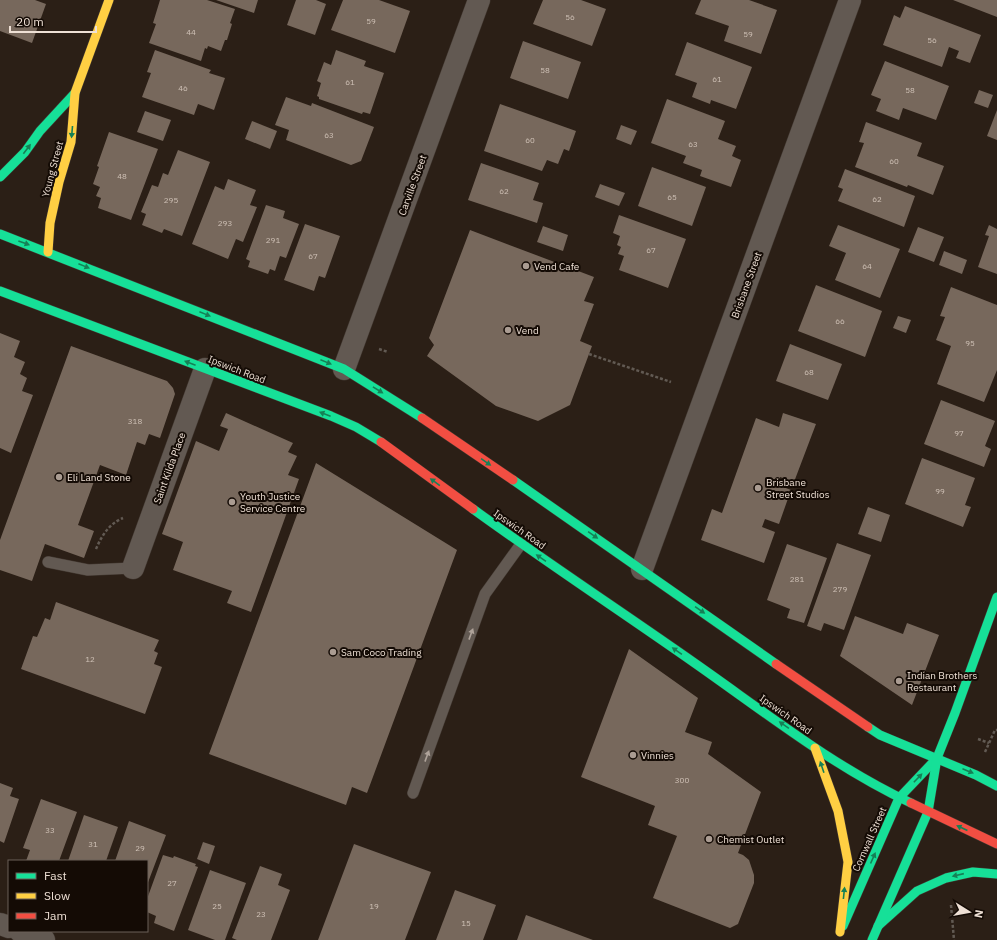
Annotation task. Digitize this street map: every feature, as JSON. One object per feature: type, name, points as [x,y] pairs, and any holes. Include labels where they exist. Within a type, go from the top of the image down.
[{"type":"main road","name":"Young Street","points":[[48,252],[50,223],[59,182],[71,142],[75,93],[109,0]]},
{"type":"main road","name":"Young Street","points":[[0,177],[26,152],[40,131],[75,93]]},
{"type":"main road","points":[[0,234],[344,369],[432,424],[642,569],[823,698],[880,735],[937,758],[997,786]]},
{"type":"main road","name":"Ipswich Road","points":[[0,291],[331,416],[356,427],[382,443],[521,544],[629,617],[816,748],[881,789],[997,844]]},
{"type":"main road","name":"Cornwall Street","points":[[872,940],[928,812],[937,758],[997,597]]},
{"type":"main road","points":[[816,748],[838,811],[848,862],[839,936]]},
{"type":"main road","name":"Cornwall Street","points":[[839,936],[899,798],[937,758]]},
{"type":"main road","points":[[878,926],[917,891],[946,878],[973,872],[997,874]]},
{"type":"street","name":"Carville Street","points":[[344,369],[479,0]]},
{"type":"street","name":"Brisbane Street","points":[[642,569],[850,0]]},
{"type":"street","name":"Saint Kilda Place","points":[[133,568],[205,369]]},
{"type":"street","points":[[23,932],[44,940]]},
{"type":"lane","points":[[413,793],[485,594],[521,544]]},
{"type":"lane","points":[[48,562],[88,570],[133,568]]},
{"type":"path","points":[[589,354],[671,382]]},
{"type":"path","points":[[984,754],[995,730],[997,730]]},
{"type":"path","points":[[978,738],[989,743]]},
{"type":"path","points":[[950,899],[954,940]]},
{"type":"building","points":[[0,0],[35,0],[46,4],[32,43],[0,31]]},
{"type":"building","points":[[160,0],[207,0],[235,9],[230,23],[232,24],[227,40],[225,40],[221,51],[208,46],[207,49],[205,48],[201,61],[149,43],[156,24],[153,23]]},
{"type":"building","points":[[216,0],[258,0],[254,13]]},
{"type":"building","points":[[296,0],[316,0],[326,4],[315,35],[287,25]]},
{"type":"building","points":[[343,0],[379,0],[410,11],[395,53],[331,30]]},
{"type":"building","points":[[543,0],[581,0],[606,9],[592,46],[533,24]]},
{"type":"building","points":[[701,0],[749,0],[777,10],[761,54],[724,41],[729,26],[695,14]]},
{"type":"building","points":[[953,0],[997,0],[997,17]]},
{"type":"building","points":[[905,6],[981,35],[970,63],[956,58],[959,51],[949,47],[942,67],[883,45],[894,15],[900,18]]},
{"type":"building","points":[[523,41],[581,62],[568,99],[510,78]]},
{"type":"building","points":[[687,42],[752,67],[736,109],[711,100],[710,104],[692,97],[697,83],[675,75]]},
{"type":"building","points":[[155,50],[211,70],[209,73],[225,78],[214,110],[198,104],[194,115],[142,97],[151,73],[147,72]]},
{"type":"building","points":[[336,50],[366,61],[364,66],[384,73],[370,114],[363,112],[362,114],[319,99],[317,96],[321,83],[317,81],[324,62],[331,65]]},
{"type":"building","points":[[885,61],[949,86],[936,120],[903,108],[899,120],[876,111],[881,99],[871,95]]},
{"type":"building","points":[[979,90],[993,95],[988,108],[974,103]]},
{"type":"building","points":[[286,97],[311,106],[312,103],[374,127],[361,161],[351,165],[286,140],[289,130],[275,125]]},
{"type":"building","points":[[667,99],[725,121],[718,139],[736,146],[732,156],[741,160],[731,187],[700,176],[702,170],[683,163],[686,156],[651,143]]},
{"type":"building","points":[[500,104],[576,131],[569,151],[564,149],[558,164],[547,160],[542,171],[484,151]]},
{"type":"building","points":[[997,110],[997,140],[987,136]]},
{"type":"building","points":[[145,111],[171,120],[163,141],[137,132]]},
{"type":"building","points":[[252,121],[277,131],[270,149],[245,139]]},
{"type":"building","points":[[866,122],[922,143],[917,156],[944,166],[933,195],[908,185],[907,187],[855,167],[864,143],[859,142]]},
{"type":"building","points":[[621,125],[637,131],[631,145],[616,139]]},
{"type":"building","points":[[109,132],[158,149],[131,220],[98,208],[101,198],[96,196],[100,187],[93,184],[99,167],[97,166]]},
{"type":"building","points":[[178,150],[210,162],[182,236],[164,229],[162,233],[142,225],[146,214],[141,212],[152,185],[158,187],[163,173],[168,175]]},
{"type":"building","points":[[481,163],[539,183],[533,200],[543,203],[537,223],[468,200]]},
{"type":"building","points":[[652,167],[706,187],[692,226],[638,206]]},
{"type":"building","points":[[845,169],[915,196],[904,227],[838,201],[843,189],[838,187]]},
{"type":"building","points":[[228,179],[256,190],[250,205],[257,207],[243,242],[236,239],[228,259],[192,244],[215,186],[224,190]]},
{"type":"building","points":[[600,184],[625,193],[619,206],[595,197]]},
{"type":"building","points":[[266,205],[285,211],[283,218],[299,224],[286,258],[280,256],[275,271],[270,269],[268,274],[248,267],[250,261],[246,259]]},
{"type":"building","points":[[619,215],[686,239],[668,288],[619,270],[624,256],[618,254],[621,247],[617,245],[620,236],[613,233]]},
{"type":"building","points":[[305,224],[340,236],[325,278],[319,276],[314,291],[284,280]]},
{"type":"building","points":[[838,225],[900,249],[880,298],[835,280],[846,253],[829,246]]},
{"type":"building","points":[[989,225],[997,229],[997,274],[978,267],[989,236],[985,235]]},
{"type":"building","points":[[543,226],[568,235],[563,251],[537,242]]},
{"type":"building","points":[[918,227],[944,237],[934,262],[908,252]]},
{"type":"building","name":"Vend","points":[[470,230],[594,277],[584,301],[594,304],[580,341],[592,346],[570,405],[538,421],[496,406],[427,356],[434,345],[429,338]]},
{"type":"building","points":[[944,251],[967,260],[962,274],[939,265]]},
{"type":"building","points":[[816,285],[882,311],[865,357],[798,331]]},
{"type":"building","points":[[951,287],[997,305],[997,370],[984,402],[937,384],[951,346],[936,340],[945,317],[940,316]]},
{"type":"building","points":[[898,316],[911,320],[906,333],[893,328]]},
{"type":"building","points":[[0,333],[20,341],[14,357],[25,362],[20,374],[27,378],[22,391],[33,395],[11,453],[0,448]]},
{"type":"building","points":[[790,344],[842,364],[828,400],[776,381]]},
{"type":"building","name":"Eli Land Stone","points":[[71,346],[167,381],[173,388],[175,394],[160,438],[149,434],[145,445],[137,442],[126,475],[100,465],[78,525],[94,531],[84,558],[45,544],[32,581],[0,570],[0,540]]},
{"type":"building","points":[[941,400],[995,421],[985,446],[991,449],[984,467],[924,444]]},
{"type":"building","name":"Youth Justice Service Centre","points":[[226,413],[293,443],[288,452],[297,456],[288,475],[299,479],[251,612],[227,603],[232,591],[173,570],[183,542],[162,534],[196,441],[219,451],[228,429],[220,426]]},
{"type":"building","name":"Brisbane Street Studios","points":[[783,413],[816,424],[794,482],[780,477],[778,485],[791,490],[779,524],[765,519],[762,527],[775,532],[764,563],[701,540],[712,509],[722,513],[756,418],[779,427]]},
{"type":"building","points":[[922,458],[975,478],[965,505],[971,507],[963,527],[905,504]]},
{"type":"building","name":"Sam Coco Trading","points":[[316,463],[457,550],[367,793],[352,787],[346,805],[209,754]]},
{"type":"building","points":[[868,507],[890,515],[881,542],[858,534]]},
{"type":"building","points":[[837,543],[871,555],[844,630],[824,623],[821,631],[807,626]]},
{"type":"building","points":[[787,544],[827,558],[804,623],[787,618],[790,609],[767,600]]},
{"type":"building","points":[[56,602],[159,640],[154,651],[158,653],[154,664],[162,667],[145,714],[21,669],[33,636],[37,637],[45,618],[50,620]]},
{"type":"building","name":"Indian Brothers Restaurant","points":[[855,616],[903,634],[907,623],[939,635],[912,705],[840,656]]},
{"type":"building","points":[[629,649],[698,698],[685,732],[712,742],[708,754],[761,792],[738,853],[749,860],[754,875],[754,883],[738,924],[730,928],[653,898],[677,836],[648,825],[655,806],[581,777]]},
{"type":"building","points":[[0,783],[13,788],[10,796],[19,799],[4,843],[0,841]]},
{"type":"building","points":[[41,799],[77,812],[59,860],[26,860],[30,850],[23,848]]},
{"type":"building","points":[[84,815],[118,827],[106,860],[68,860]]},
{"type":"building","points":[[129,821],[166,835],[148,882],[148,860],[115,860]]},
{"type":"building","points":[[203,842],[215,846],[209,864],[197,859]]},
{"type":"building","points":[[354,844],[431,872],[405,940],[318,940]]},
{"type":"building","points":[[163,855],[173,858],[174,856],[196,864],[195,866],[198,867],[174,931],[154,923],[156,916],[148,912],[148,896]]},
{"type":"building","points":[[260,866],[282,874],[278,885],[290,890],[271,940],[237,940],[232,938]]},
{"type":"building","points":[[210,870],[246,883],[225,940],[215,940],[188,930]]},
{"type":"building","points":[[455,890],[496,905],[483,940],[436,940]]},
{"type":"building","points":[[526,915],[593,940],[517,940]]},
{"type":"traffic: fast","points":[[0,177],[25,152],[40,131],[75,93]]},
{"type":"traffic: fast","points":[[0,234],[344,369],[422,418]]},
{"type":"traffic: fast","points":[[0,291],[331,416],[356,427],[381,442]]},
{"type":"traffic: fast","points":[[513,480],[776,664]]},
{"type":"traffic: fast","points":[[473,509],[801,738],[855,773],[911,803]]},
{"type":"traffic: fast","points":[[872,940],[928,812],[937,758],[997,597]]},
{"type":"traffic: fast","points":[[868,727],[880,735],[976,775],[997,786]]},
{"type":"traffic: fast","points":[[843,926],[899,798],[937,758]]},
{"type":"traffic: fast","points":[[878,926],[917,891],[946,878],[973,872],[997,874]]},
{"type":"traffic: slow","points":[[48,252],[50,223],[59,182],[71,142],[75,93],[109,0]]},
{"type":"traffic: slow","points":[[815,748],[838,811],[848,862],[840,932]]},
{"type":"traffic: jam","points":[[422,418],[513,480]]},
{"type":"traffic: jam","points":[[381,442],[473,509]]},
{"type":"traffic: jam","points":[[776,664],[868,727]]},
{"type":"traffic: jam","points":[[911,803],[997,844]]},
{"type":"place","name":"Vend Cafe","points":[[526,266]]},
{"type":"place","name":"Vend","points":[[508,330]]},
{"type":"place","name":"Eli Land Stone","points":[[59,477]]},
{"type":"place","name":"Brisbane Street Studios","points":[[758,488]]},
{"type":"place","name":"Youth Justice Service Centre","points":[[232,502]]},
{"type":"place","name":"Sam Coco Trading","points":[[333,652]]},
{"type":"place","name":"Indian Brothers Restaurant","points":[[899,681]]},
{"type":"place","name":"Vinnies","points":[[633,755]]},
{"type":"place","name":"Chemist Outlet","points":[[709,839]]}]
